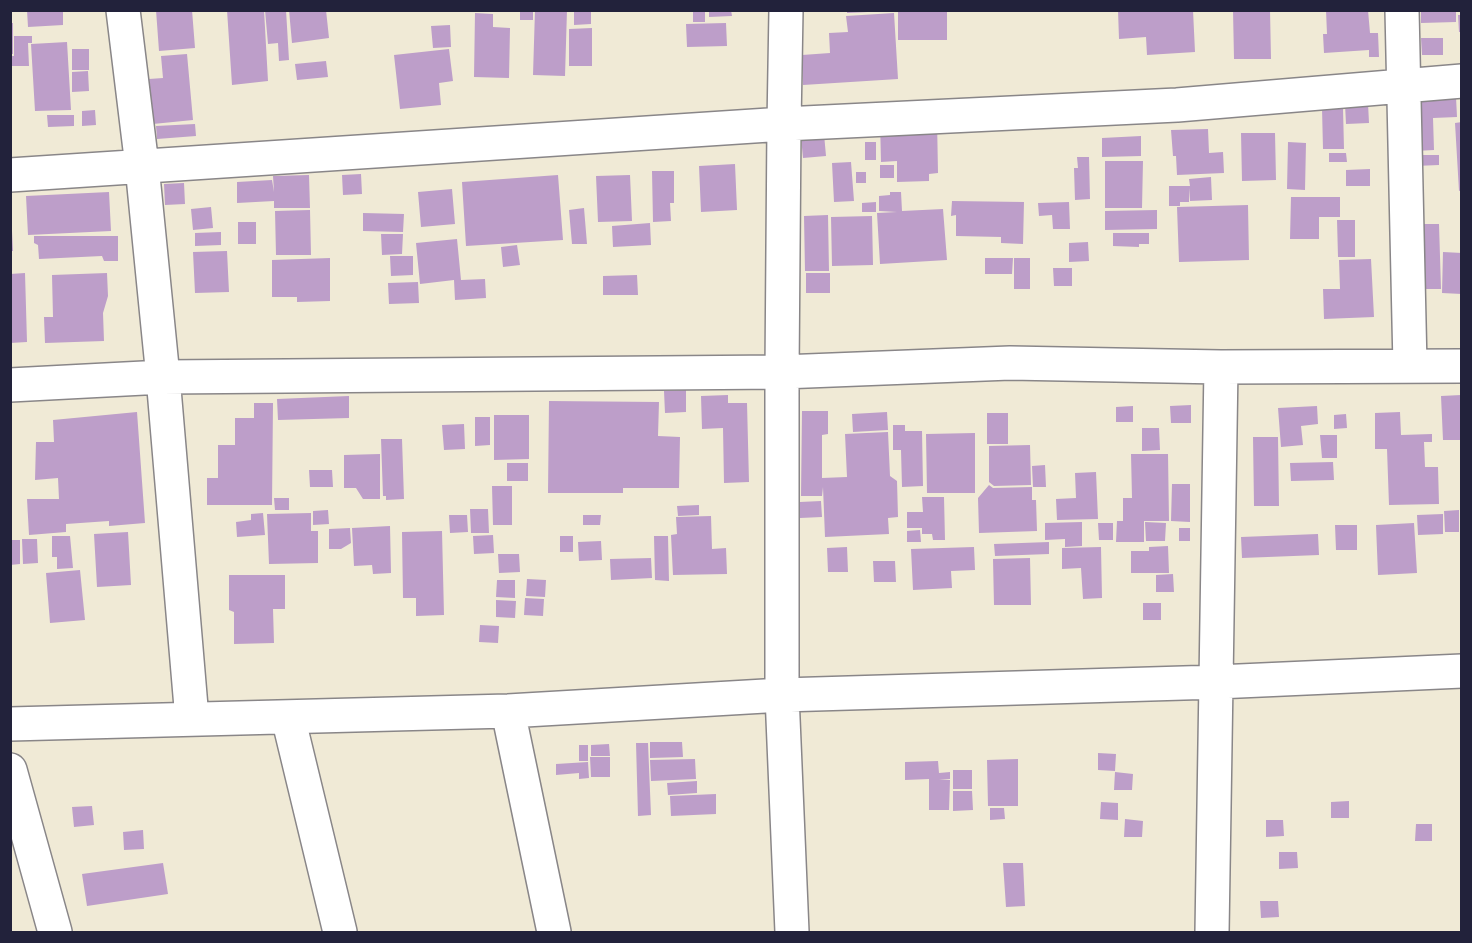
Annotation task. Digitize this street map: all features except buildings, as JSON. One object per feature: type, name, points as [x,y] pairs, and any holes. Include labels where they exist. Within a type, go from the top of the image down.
[{"type":"street","points":[[123,10],[142,166],[163,377],[192,719]]},
{"type":"street","points":[[786,10],[782,372],[782,695],[792,933]]},
{"type":"street","points":[[1401,10],[1410,366]]},
{"type":"street","points":[[10,175],[784,123],[1177,105],[1461,81]]},
{"type":"street","points":[[10,385],[163,377],[782,372],[1010,363],[1221,368],[1461,366]]},
{"type":"street","points":[[1212,933],[1221,368]]},
{"type":"street","points":[[10,724],[508,711],[782,695],[1217,682],[1461,671]]},
{"type":"street","points":[[508,711],[554,933]]},
{"type":"street","points":[[288,717],[340,933]]},
{"type":"street","points":[[10,770],[55,933]]}]
